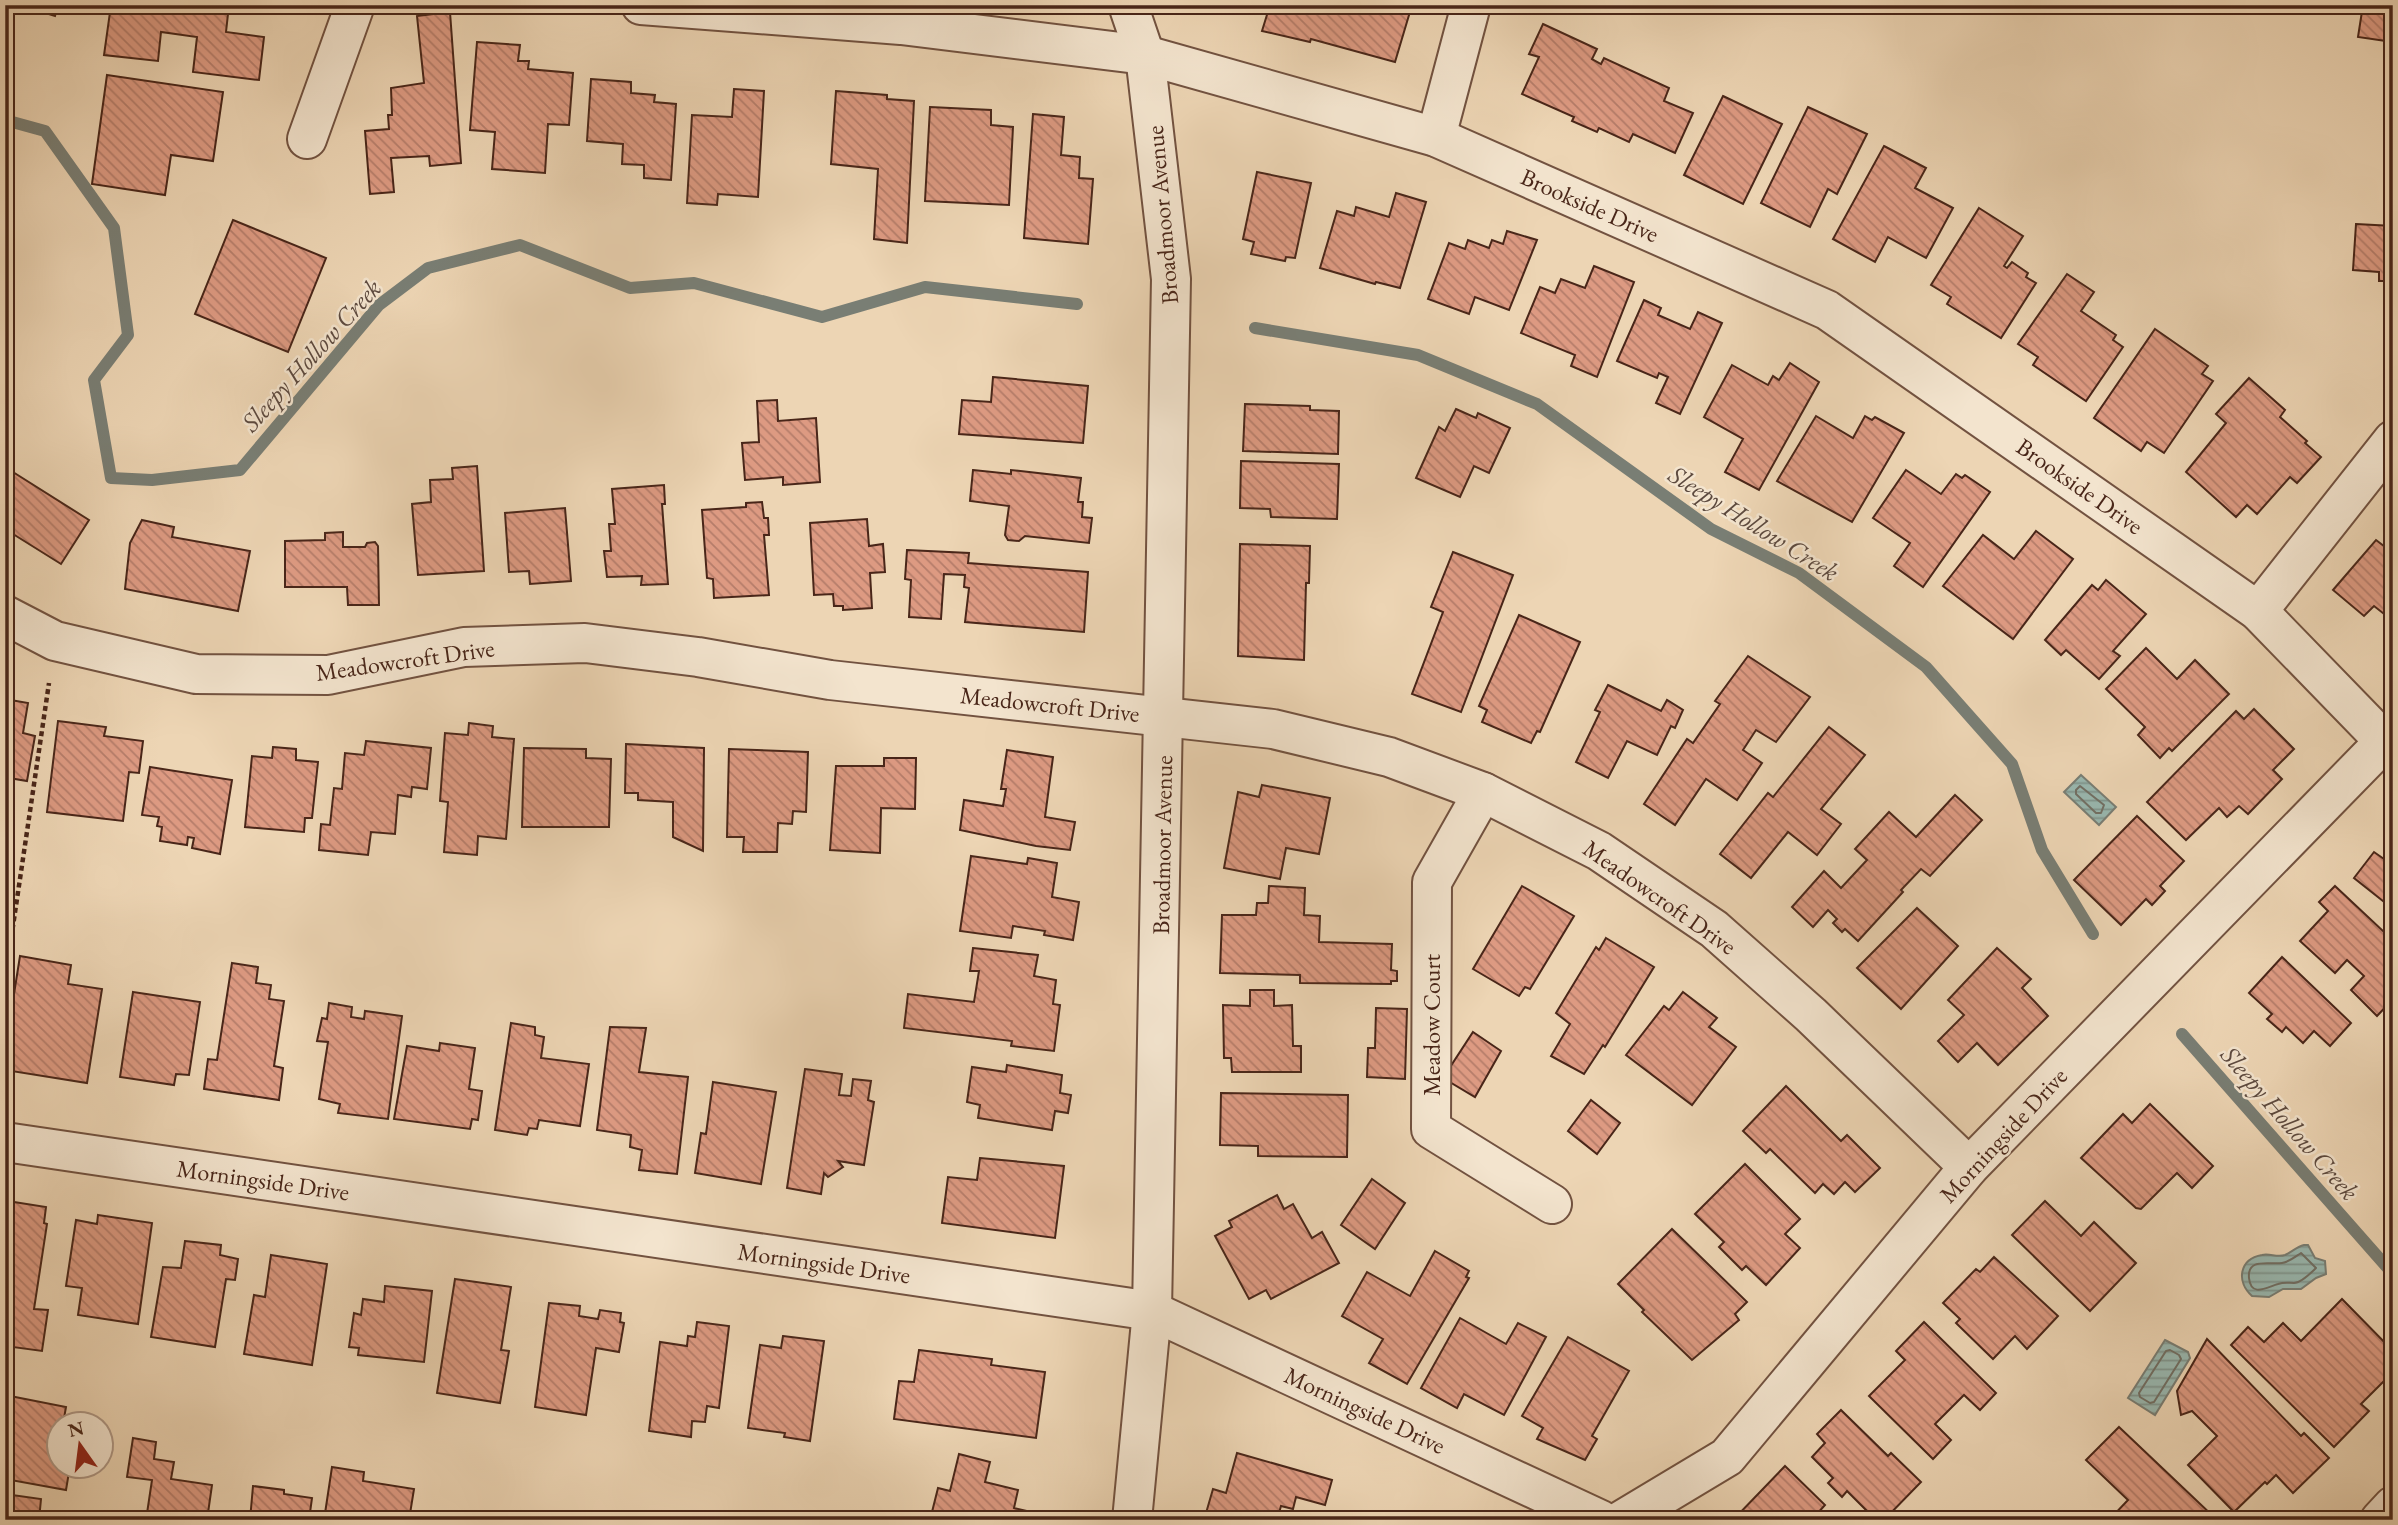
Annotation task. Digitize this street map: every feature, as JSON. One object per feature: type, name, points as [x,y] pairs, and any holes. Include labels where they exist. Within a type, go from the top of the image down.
[{"type":"street","points":[[307,139],[355,5]]},
{"type":"street","name":"Brookside Drive","points":[[641,5],[901,25],[1145,55],[1436,137],[1827,310],[2258,611],[2388,746]]},
{"type":"street","name":"Broadmoor Avenue","points":[[1128,5],[1145,55],[1171,279],[1152,1311],[1132,1520]]},
{"type":"street","points":[[1436,137],[1471,5]]},
{"type":"street","points":[[2258,611],[2393,440]]},
{"type":"street","name":"Meadowcroft Drive","points":[[5,615],[55,641],[196,674],[328,675],[464,647],[585,643],[698,657],[830,680],[1273,729],[1389,757],[1483,792],[1600,851],[1714,929],[1811,1015],[1969,1167]]},
{"type":"street","name":"Morningside Drive","points":[[1622,1520],[1727,1457],[1969,1167],[2388,746]]},
{"type":"street","name":"Meadow Court","points":[[1483,792],[1432,882],[1431,1129],[1552,1204]]},
{"type":"street","name":"Morningside Drive","points":[[5,1142],[1152,1311],[1601,1520]]},
{"type":"street","points":[[2380,1520],[2393,1506]]},
{"type":"path","points":[[5,980],[55,641]]},
{"type":"water","points":[[2081,775],[2116,807],[2099,825],[2064,792]]},
{"type":"water","points":[[2308,1245],[2315,1258],[2325,1261],[2326,1274],[2301,1289],[2283,1289],[2269,1297],[2252,1296],[2242,1278],[2248,1261],[2262,1255],[2285,1255]]},
{"type":"water","points":[[2165,1340],[2188,1352],[2190,1358],[2155,1415],[2128,1398]]},
{"type":"building","points":[[20,5],[58,5],[55,16]]},
{"type":"building","points":[[111,5],[229,5],[226,32],[264,37],[259,80],[193,72],[197,37],[161,32],[158,61],[104,55]]},
{"type":"building","points":[[1270,5],[1339,5],[1353,10],[1355,5],[1412,5],[1395,62],[1311,39],[1310,42],[1262,31]]},
{"type":"building","points":[[2363,5],[2393,5],[2393,42],[2358,37]]},
{"type":"building","points":[[450,12],[461,163],[430,166],[429,156],[391,158],[394,192],[370,194],[365,131],[389,129],[388,115],[392,115],[391,88],[424,83],[417,16]]},
{"type":"building","points":[[1543,24],[1597,49],[1592,59],[1601,64],[1604,58],[1669,88],[1664,101],[1693,113],[1675,153],[1633,134],[1629,142],[1599,128],[1597,132],[1572,121],[1574,117],[1522,94],[1539,57],[1529,54]]},
{"type":"building","points":[[477,42],[520,45],[518,61],[529,61],[528,69],[573,73],[569,125],[548,124],[545,173],[492,169],[495,132],[470,130]]},
{"type":"building","points":[[107,75],[223,92],[213,161],[171,155],[165,195],[92,184]]},
{"type":"building","points":[[591,79],[631,82],[631,93],[655,95],[654,102],[676,104],[671,180],[644,178],[644,165],[622,164],[623,144],[587,141]]},
{"type":"building","points":[[734,89],[764,91],[758,197],[718,194],[717,205],[687,203],[692,115],[732,117]]},
{"type":"building","points":[[836,91],[887,95],[887,99],[914,101],[907,243],[874,239],[878,169],[831,164]]},
{"type":"building","points":[[1723,96],[1782,124],[1743,204],[1684,175]]},
{"type":"building","points":[[930,107],[991,110],[991,125],[1013,127],[1009,205],[925,201]]},
{"type":"building","points":[[1808,107],[1867,134],[1837,194],[1828,189],[1810,227],[1761,203]]},
{"type":"building","points":[[1033,114],[1064,117],[1061,155],[1080,157],[1079,178],[1093,179],[1088,244],[1024,238]]},
{"type":"building","points":[[1884,146],[1926,168],[1915,188],[1953,208],[1926,258],[1888,237],[1875,262],[1833,239]]},
{"type":"building","points":[[1257,172],[1311,183],[1295,258],[1286,257],[1285,261],[1251,254],[1254,242],[1243,239]]},
{"type":"building","points":[[1396,193],[1426,202],[1400,288],[1376,282],[1375,284],[1320,268],[1337,211],[1354,216],[1356,207],[1389,217]]},
{"type":"building","points":[[1979,208],[2023,236],[2004,266],[2007,268],[2012,262],[2028,273],[2026,277],[2036,283],[2001,338],[1947,304],[1951,297],[1931,285]]},
{"type":"building","points":[[233,220],[326,258],[288,352],[195,314]]},
{"type":"building","points":[[2356,224],[2393,226],[2393,289],[2385,289],[2385,281],[2379,281],[2379,272],[2353,270]]},
{"type":"building","points":[[1507,231],[1537,240],[1509,310],[1475,297],[1469,314],[1428,299],[1449,243],[1465,249],[1468,240],[1489,248],[1492,240],[1503,244]]},
{"type":"building","points":[[1594,266],[1634,282],[1597,377],[1571,366],[1575,355],[1521,333],[1540,287],[1555,293],[1561,279],[1585,288]]},
{"type":"building","points":[[2067,274],[2094,292],[2081,311],[2116,335],[2113,340],[2123,347],[2086,401],[2033,365],[2038,357],[2018,344]]},
{"type":"building","points":[[1644,300],[1661,308],[1658,315],[1690,329],[1698,312],[1722,323],[1680,414],[1656,403],[1668,377],[1659,373],[1657,378],[1617,361]]},
{"type":"building","points":[[2155,329],[2208,366],[2202,374],[2213,381],[2164,453],[2147,442],[2141,451],[2094,418]]},
{"type":"building","points":[[1790,363],[1819,382],[1759,490],[1725,472],[1743,439],[1704,417],[1732,365],[1768,385],[1773,376],[1779,380]]},
{"type":"building","points":[[993,377],[1088,386],[1083,443],[959,434],[962,400],[991,402]]},
{"type":"building","points":[[2249,378],[2285,410],[2280,417],[2321,457],[2297,483],[2290,477],[2257,514],[2247,505],[2236,517],[2186,472],[2226,423],[2216,414]]},
{"type":"building","points":[[777,400],[778,421],[816,418],[820,482],[783,485],[783,477],[745,480],[742,443],[759,442],[757,401]]},
{"type":"building","points":[[1245,404],[1310,406],[1310,410],[1339,411],[1338,454],[1243,451]]},
{"type":"building","points":[[1456,409],[1476,418],[1478,413],[1510,428],[1489,473],[1474,466],[1460,497],[1416,478],[1439,427],[1445,431]]},
{"type":"building","points":[[1816,416],[1853,438],[1865,416],[1872,420],[1875,417],[1904,433],[1852,522],[1777,481]]},
{"type":"building","points":[[1241,461],[1339,464],[1337,519],[1271,517],[1270,509],[1240,508]]},
{"type":"building","points":[[477,466],[484,571],[418,575],[412,504],[431,502],[430,480],[453,479],[452,468]]},
{"type":"building","points":[[5,467],[89,520],[61,564],[5,529]]},
{"type":"building","points":[[973,470],[1011,474],[1011,470],[1081,478],[1078,502],[1083,502],[1082,517],[1092,518],[1089,543],[1025,536],[1019,541],[1008,540],[1005,535],[1009,506],[970,501]]},
{"type":"building","points":[[1906,470],[1941,494],[1956,474],[1962,478],[1965,475],[1990,492],[1923,587],[1894,566],[1910,543],[1873,518]]},
{"type":"building","points":[[664,485],[665,504],[662,504],[668,584],[641,585],[642,576],[607,577],[604,551],[611,551],[609,524],[615,524],[612,489]]},
{"type":"building","points":[[762,502],[764,518],[768,518],[769,535],[764,535],[769,595],[714,598],[713,579],[707,578],[702,510],[746,507],[746,503]]},
{"type":"building","points":[[565,508],[571,581],[530,584],[529,571],[509,572],[505,513]]},
{"type":"building","points":[[867,519],[869,546],[883,544],[885,572],[870,573],[872,608],[843,610],[843,606],[834,606],[833,594],[814,595],[810,523]]},
{"type":"building","points":[[142,520],[174,527],[172,537],[250,551],[238,611],[125,589],[130,543]]},
{"type":"building","points":[[2036,531],[2073,559],[2013,639],[1943,586],[1983,535],[2014,559]]},
{"type":"building","points":[[343,532],[343,547],[365,547],[367,543],[375,542],[378,546],[379,605],[348,605],[347,587],[285,587],[285,541],[325,540],[325,533]]},
{"type":"building","points":[[2376,540],[2393,553],[2393,621],[2374,606],[2364,616],[2333,590]]},
{"type":"building","points":[[1240,544],[1310,546],[1304,660],[1238,656]]},
{"type":"building","points":[[907,550],[969,553],[968,563],[1088,572],[1084,632],[965,622],[969,588],[964,587],[965,575],[944,574],[941,619],[909,617],[911,580],[905,579]]},
{"type":"building","points":[[1453,552],[1513,575],[1461,712],[1412,694],[1443,612],[1431,607]]},
{"type":"building","points":[[2106,580],[2146,614],[2113,651],[2120,656],[2099,679],[2066,650],[2061,655],[2045,640],[2092,585],[2098,590]]},
{"type":"building","points":[[1519,615],[1580,642],[1540,732],[1537,731],[1531,743],[1482,722],[1487,710],[1479,706]]},
{"type":"building","points":[[2146,648],[2177,679],[2195,660],[2229,694],[2172,751],[2169,748],[2160,758],[2138,735],[2145,727],[2106,689]]},
{"type":"building","points":[[1748,656],[1810,697],[1776,742],[1756,730],[1743,750],[1762,763],[1737,800],[1706,779],[1675,825],[1644,804],[1687,739],[1693,743],[1720,704],[1715,701]]},
{"type":"building","points":[[1608,685],[1661,711],[1667,700],[1683,710],[1675,728],[1671,726],[1657,755],[1627,741],[1608,778],[1576,762],[1600,712],[1595,710]]},
{"type":"building","points":[[5,699],[28,703],[23,733],[35,736],[27,781],[9,778],[7,788]]},
{"type":"building","points":[[2254,709],[2294,749],[2273,770],[2282,779],[2248,814],[2239,806],[2227,817],[2219,808],[2186,840],[2147,802],[2236,711],[2244,719]]},
{"type":"building","points":[[58,721],[106,727],[104,736],[143,741],[139,773],[129,772],[123,821],[47,812]]},
{"type":"building","points":[[469,723],[493,726],[492,737],[514,739],[506,839],[478,836],[477,855],[444,852],[448,802],[440,801],[445,733],[468,735]]},
{"type":"building","points":[[1829,727],[1865,755],[1821,809],[1841,824],[1817,855],[1788,832],[1751,878],[1720,854],[1768,793],[1773,797]]},
{"type":"building","points":[[366,741],[431,748],[427,789],[412,787],[411,797],[398,795],[395,834],[371,832],[368,855],[319,850],[321,824],[330,825],[334,788],[342,789],[345,753],[364,755]]},
{"type":"building","points":[[626,744],[704,748],[703,851],[673,837],[673,802],[638,800],[638,793],[625,793]]},
{"type":"building","points":[[273,747],[296,749],[296,760],[318,762],[312,818],[305,818],[304,832],[245,827],[252,756],[272,758]]},
{"type":"building","points":[[524,748],[586,749],[586,758],[611,759],[609,827],[522,827]]},
{"type":"building","points":[[729,749],[808,752],[806,812],[793,811],[792,824],[778,823],[777,852],[743,852],[744,837],[727,837]]},
{"type":"building","points":[[1007,750],[1053,757],[1045,817],[1075,822],[1070,850],[1036,846],[960,830],[964,800],[1003,806],[1006,789],[1001,789]]},
{"type":"building","points":[[884,758],[916,758],[915,809],[881,808],[880,853],[830,850],[836,766],[884,766]]},
{"type":"building","points":[[150,767],[232,780],[220,854],[192,848],[194,838],[188,837],[187,845],[160,841],[162,827],[157,826],[159,817],[142,815]]},
{"type":"building","points":[[1262,785],[1330,798],[1319,854],[1286,848],[1280,879],[1224,868],[1238,792],[1259,797]]},
{"type":"building","points":[[1955,795],[1982,820],[1930,876],[1921,869],[1858,941],[1845,929],[1842,932],[1833,923],[1837,919],[1828,910],[1813,927],[1792,907],[1824,871],[1841,888],[1867,860],[1855,849],[1889,812],[1916,837]]},
{"type":"building","points":[[2137,816],[2184,861],[2160,886],[2165,891],[2152,905],[2146,899],[2121,925],[2074,880]]},
{"type":"building","points":[[2393,849],[2393,909],[2354,878],[2374,852],[2384,859]]},
{"type":"building","points":[[971,856],[1027,864],[1028,858],[1057,863],[1052,897],[1079,902],[1073,940],[1044,935],[1045,931],[1013,926],[1011,938],[960,931]]},
{"type":"building","points":[[1269,886],[1305,888],[1304,915],[1320,916],[1319,942],[1392,944],[1391,970],[1397,971],[1397,981],[1391,981],[1391,984],[1300,983],[1300,975],[1220,973],[1222,915],[1256,915],[1257,903],[1268,903]]},
{"type":"building","points":[[1522,886],[1574,916],[1530,989],[1525,987],[1519,996],[1473,969]]},
{"type":"building","points":[[2335,886],[2384,932],[2393,924],[2393,999],[2377,1016],[2351,990],[2364,976],[2347,960],[2335,973],[2300,941],[2328,911],[2319,902]]},
{"type":"building","points":[[1917,908],[1958,946],[1901,1009],[1857,968]]},
{"type":"building","points":[[1606,938],[1654,967],[1605,1047],[1603,1045],[1584,1074],[1551,1056],[1570,1024],[1556,1013],[1596,947],[1599,950]]},
{"type":"building","points":[[973,948],[1038,955],[1034,976],[1056,980],[1053,1004],[1060,1005],[1054,1051],[1011,1046],[1012,1041],[904,1028],[908,994],[974,1002],[979,971],[970,971]]},
{"type":"building","points":[[1997,948],[2031,979],[2022,988],[2048,1016],[1998,1065],[1977,1043],[1958,1062],[1938,1041],[1964,1015],[1948,1000]]},
{"type":"building","points":[[20,956],[71,965],[68,984],[102,989],[87,1083],[5,1070],[5,1051]]},
{"type":"building","points":[[2282,957],[2351,1023],[2330,1046],[2314,1031],[2303,1043],[2286,1027],[2282,1032],[2267,1019],[2272,1014],[2249,993]]},
{"type":"building","points":[[232,963],[258,967],[256,983],[271,985],[269,999],[284,1001],[274,1066],[283,1068],[279,1100],[204,1089],[208,1059],[217,1060]]},
{"type":"building","points":[[1250,990],[1274,990],[1274,1006],[1292,1005],[1293,1046],[1301,1046],[1301,1072],[1232,1072],[1231,1058],[1224,1058],[1223,1005],[1250,1006]]},
{"type":"building","points":[[133,992],[200,1002],[189,1075],[176,1074],[174,1085],[120,1077]]},
{"type":"building","points":[[1683,992],[1717,1018],[1709,1027],[1736,1047],[1692,1105],[1626,1055],[1664,1006],[1669,1010]]},
{"type":"building","points":[[329,1003],[352,1007],[351,1017],[364,1019],[365,1011],[402,1016],[388,1119],[338,1113],[340,1104],[319,1099],[328,1042],[317,1041],[322,1018],[327,1019]]},
{"type":"building","points":[[1376,1008],[1407,1009],[1405,1079],[1367,1077],[1368,1048],[1375,1048]]},
{"type":"building","points":[[511,1023],[535,1027],[535,1035],[544,1037],[541,1058],[589,1064],[580,1126],[539,1120],[537,1129],[529,1128],[527,1135],[495,1130]]},
{"type":"building","points":[[610,1027],[646,1028],[639,1072],[688,1077],[677,1174],[639,1170],[642,1150],[630,1147],[631,1135],[597,1130]]},
{"type":"building","points":[[1473,1032],[1501,1051],[1475,1097],[1443,1078]]},
{"type":"building","points":[[440,1043],[475,1048],[469,1089],[482,1091],[478,1120],[472,1119],[470,1129],[394,1119],[407,1046],[439,1051]]},
{"type":"building","points":[[1007,1065],[1062,1075],[1060,1093],[1071,1095],[1068,1113],[1055,1111],[1052,1130],[978,1118],[980,1105],[967,1102],[972,1067],[1006,1072]]},
{"type":"building","points":[[805,1069],[842,1074],[839,1095],[851,1096],[853,1079],[871,1081],[868,1100],[874,1102],[864,1165],[838,1161],[843,1167],[828,1177],[824,1173],[821,1194],[787,1188]]},
{"type":"building","points":[[713,1082],[776,1092],[761,1184],[695,1173],[701,1133],[706,1134]]},
{"type":"building","points":[[1786,1086],[1841,1141],[1847,1135],[1880,1168],[1855,1192],[1845,1182],[1834,1194],[1823,1184],[1815,1193],[1770,1149],[1766,1153],[1743,1131]]},
{"type":"building","points":[[1221,1093],[1348,1095],[1347,1157],[1258,1156],[1258,1146],[1220,1145]]},
{"type":"building","points":[[1591,1100],[1620,1123],[1597,1154],[1568,1131]]},
{"type":"building","points":[[2150,1104],[2213,1166],[2192,1188],[2177,1173],[2141,1209],[2136,1208],[2081,1158],[2123,1114],[2132,1123]]},
{"type":"building","points":[[980,1158],[1064,1166],[1055,1238],[942,1223],[948,1177],[977,1180]]},
{"type":"building","points":[[1745,1164],[1800,1219],[1785,1234],[1800,1248],[1766,1285],[1746,1266],[1742,1270],[1719,1247],[1724,1242],[1695,1214]]},
{"type":"building","points":[[1372,1179],[1405,1203],[1375,1249],[1341,1225]]},
{"type":"building","points":[[1277,1195],[1284,1209],[1293,1204],[1312,1238],[1322,1232],[1339,1263],[1271,1299],[1266,1290],[1249,1299],[1215,1236],[1232,1227],[1229,1221]]},
{"type":"building","points":[[2045,1201],[2081,1236],[2094,1222],[2136,1263],[2090,1311],[2012,1235]]},
{"type":"building","points":[[14,1202],[46,1207],[44,1223],[47,1224],[34,1309],[48,1310],[42,1351],[5,1346],[5,1232],[7,1219],[12,1219]]},
{"type":"building","points":[[98,1215],[152,1223],[138,1324],[78,1315],[82,1288],[66,1286],[76,1220],[97,1224]]},
{"type":"building","points":[[1672,1229],[1747,1302],[1735,1314],[1739,1320],[1692,1360],[1642,1312],[1644,1310],[1618,1284]]},
{"type":"building","points":[[185,1241],[221,1245],[220,1255],[238,1259],[235,1280],[226,1279],[215,1347],[151,1337],[163,1267],[181,1268]]},
{"type":"building","points":[[1435,1251],[1469,1271],[1466,1277],[1469,1278],[1407,1384],[1369,1363],[1383,1339],[1342,1316],[1367,1272],[1410,1296]]},
{"type":"building","points":[[271,1255],[327,1264],[312,1365],[244,1354],[254,1295],[265,1297]]},
{"type":"building","points":[[1994,1257],[2058,1316],[2027,1349],[2015,1336],[1993,1359],[1956,1323],[1960,1319],[1943,1303],[1976,1269],[1980,1272]]},
{"type":"building","points":[[455,1279],[511,1287],[501,1350],[509,1351],[500,1403],[437,1393]]},
{"type":"building","points":[[385,1286],[432,1291],[424,1362],[358,1355],[359,1348],[349,1347],[354,1313],[361,1315],[363,1299],[384,1302]]},
{"type":"building","points":[[2342,1299],[2393,1351],[2393,1372],[2361,1404],[2369,1411],[2334,1447],[2231,1345],[2248,1327],[2264,1342],[2283,1323],[2301,1341]]},
{"type":"building","points":[[549,1303],[580,1306],[579,1316],[598,1319],[600,1310],[621,1313],[620,1322],[624,1323],[619,1352],[596,1348],[586,1415],[535,1407]]},
{"type":"building","points":[[1460,1318],[1506,1344],[1518,1323],[1546,1337],[1504,1415],[1464,1394],[1457,1408],[1421,1388]]},
{"type":"building","points":[[697,1322],[729,1326],[719,1408],[707,1406],[705,1422],[692,1421],[691,1437],[649,1431],[660,1342],[687,1346],[688,1336],[695,1337]]},
{"type":"building","points":[[1924,1322],[1996,1393],[1980,1410],[1964,1395],[1935,1424],[1951,1440],[1933,1459],[1869,1396],[1905,1360],[1896,1351]]},
{"type":"building","points":[[783,1336],[824,1341],[810,1441],[784,1437],[785,1433],[748,1428],[760,1345],[781,1348]]},
{"type":"building","points":[[1568,1337],[1629,1371],[1592,1436],[1597,1439],[1585,1460],[1537,1439],[1543,1428],[1522,1416]]},
{"type":"building","points":[[2207,1339],[2301,1436],[2304,1433],[2329,1458],[2293,1493],[2276,1475],[2234,1512],[2188,1465],[2217,1436],[2192,1411],[2181,1415],[2177,1391]]},
{"type":"building","points":[[919,1350],[992,1359],[991,1365],[1045,1372],[1036,1438],[894,1419],[899,1381],[914,1382]]},
{"type":"building","points":[[5,1395],[66,1407],[65,1410],[46,1410],[46,1480],[68,1480],[66,1490],[5,1479]]},
{"type":"building","points":[[1841,1410],[1888,1456],[1891,1453],[1921,1482],[1884,1520],[1876,1520],[1847,1491],[1842,1497],[1828,1483],[1833,1478],[1812,1457],[1825,1443],[1817,1434]]},
{"type":"building","points":[[2119,1427],[2215,1518],[2109,1520],[2128,1500],[2086,1460]]},
{"type":"building","points":[[133,1438],[156,1442],[154,1459],[174,1462],[171,1479],[212,1485],[207,1520],[146,1520],[152,1480],[127,1477]]},
{"type":"building","points":[[1237,1453],[1332,1480],[1325,1505],[1296,1497],[1293,1509],[1281,1506],[1277,1520],[1204,1520],[1213,1489],[1226,1493]]},
{"type":"building","points":[[959,1454],[990,1462],[985,1482],[1018,1490],[1014,1508],[1040,1514],[1039,1520],[930,1520],[938,1488],[950,1491]]},
{"type":"building","points":[[1785,1466],[1825,1505],[1816,1515],[1821,1520],[1733,1520]]},
{"type":"building","points":[[332,1467],[364,1472],[363,1481],[414,1489],[409,1520],[324,1520]]},
{"type":"building","points":[[253,1486],[284,1490],[284,1494],[312,1498],[309,1520],[250,1520]]},
{"type":"building","points":[[5,1494],[41,1499],[39,1520],[5,1520]]},
{"type":"waterway","name":"Sleepy Hollow Creek","points":[[5,120],[45,131],[114,228],[128,335],[94,380],[111,478],[152,480],[240,470],[379,305],[428,268],[520,245],[630,288],[694,283],[822,317],[925,287],[1077,304]]},
{"type":"waterway","name":"Sleepy Hollow Creek","points":[[1255,328],[1418,355],[1537,404],[1711,529],[1799,573],[1926,667],[2012,764],[2042,850],[2093,934]]},
{"type":"waterway","name":"Sleepy Hollow Creek","points":[[2182,1034],[2393,1274]]}]
